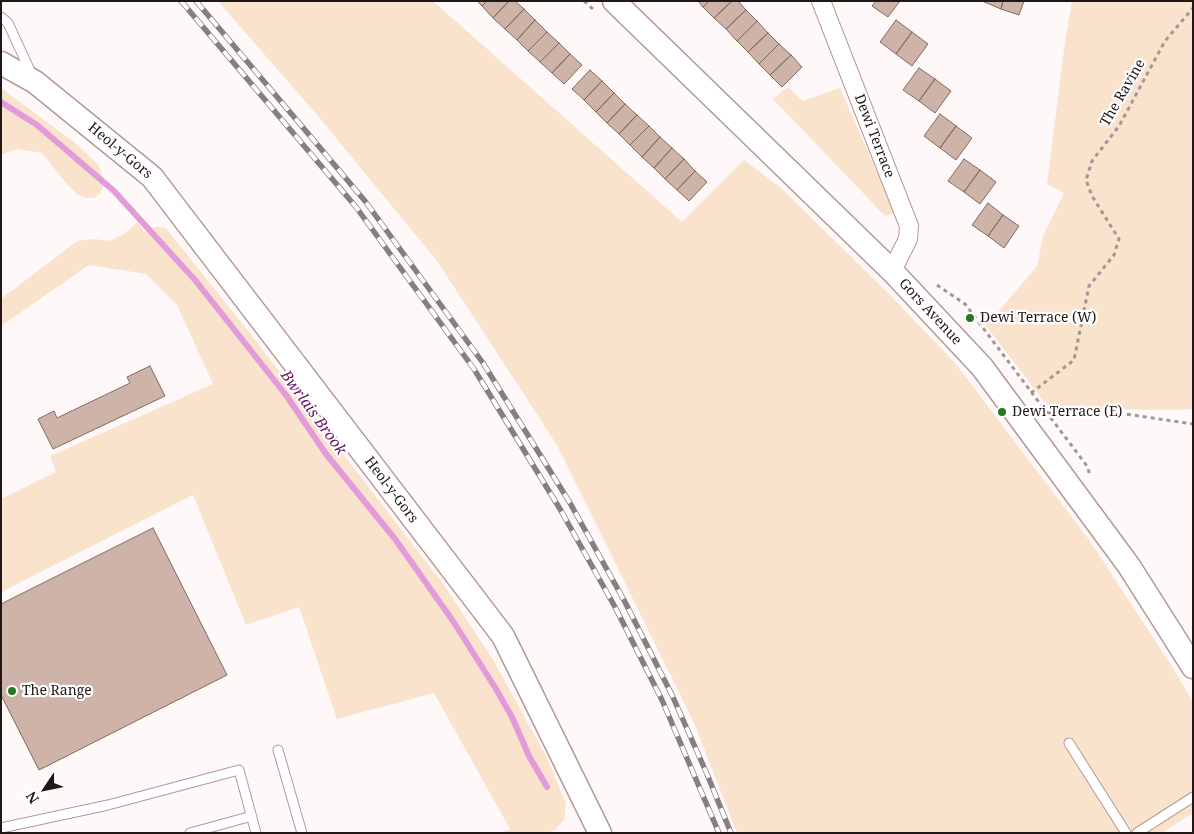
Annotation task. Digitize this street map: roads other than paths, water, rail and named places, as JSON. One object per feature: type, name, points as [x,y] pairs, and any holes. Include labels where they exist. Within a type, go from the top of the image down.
[{"type":"street","name":"Gors Avenue","points":[[614,1],[892,271],[982,367],[1129,566],[1193,667]]},
{"type":"street","name":"Dewi Terrace","points":[[821,1],[909,226],[908,239],[892,271]]},
{"type":"street","name":"Heol-y-Gors","points":[[1,63],[35,82],[152,177],[503,636],[600,833]]},
{"type":"lane","points":[[1,17],[8,23],[35,82]]},
{"type":"lane","points":[[1069,744],[1126,833]]},
{"type":"lane","points":[[278,750],[302,833]]},
{"type":"lane","points":[[1,828],[108,804],[239,770],[256,833]]},
{"type":"lane","points":[[1137,833],[1193,797]]},
{"type":"lane","points":[[190,833],[252,816]]},
{"type":"waterway","name":"Bwrlais Brook","points":[[1,102],[37,125],[114,191],[195,280],[286,395],[326,454],[395,539],[453,621],[512,717],[529,756],[547,787]]},
{"type":"railway","points":[[181,1],[356,207],[474,369],[560,509],[615,607],[662,700],[719,833]]},
{"type":"railway","points":[[196,1],[365,201],[483,363],[570,503],[625,602],[672,695],[731,833]]},
{"type":"place","name":"Dewi Terrace (W)","points":[[970,318]]},
{"type":"place","name":"Dewi Terrace (E)","points":[[1002,412]]},
{"type":"place","name":"The Range","points":[[12,691]]}]
